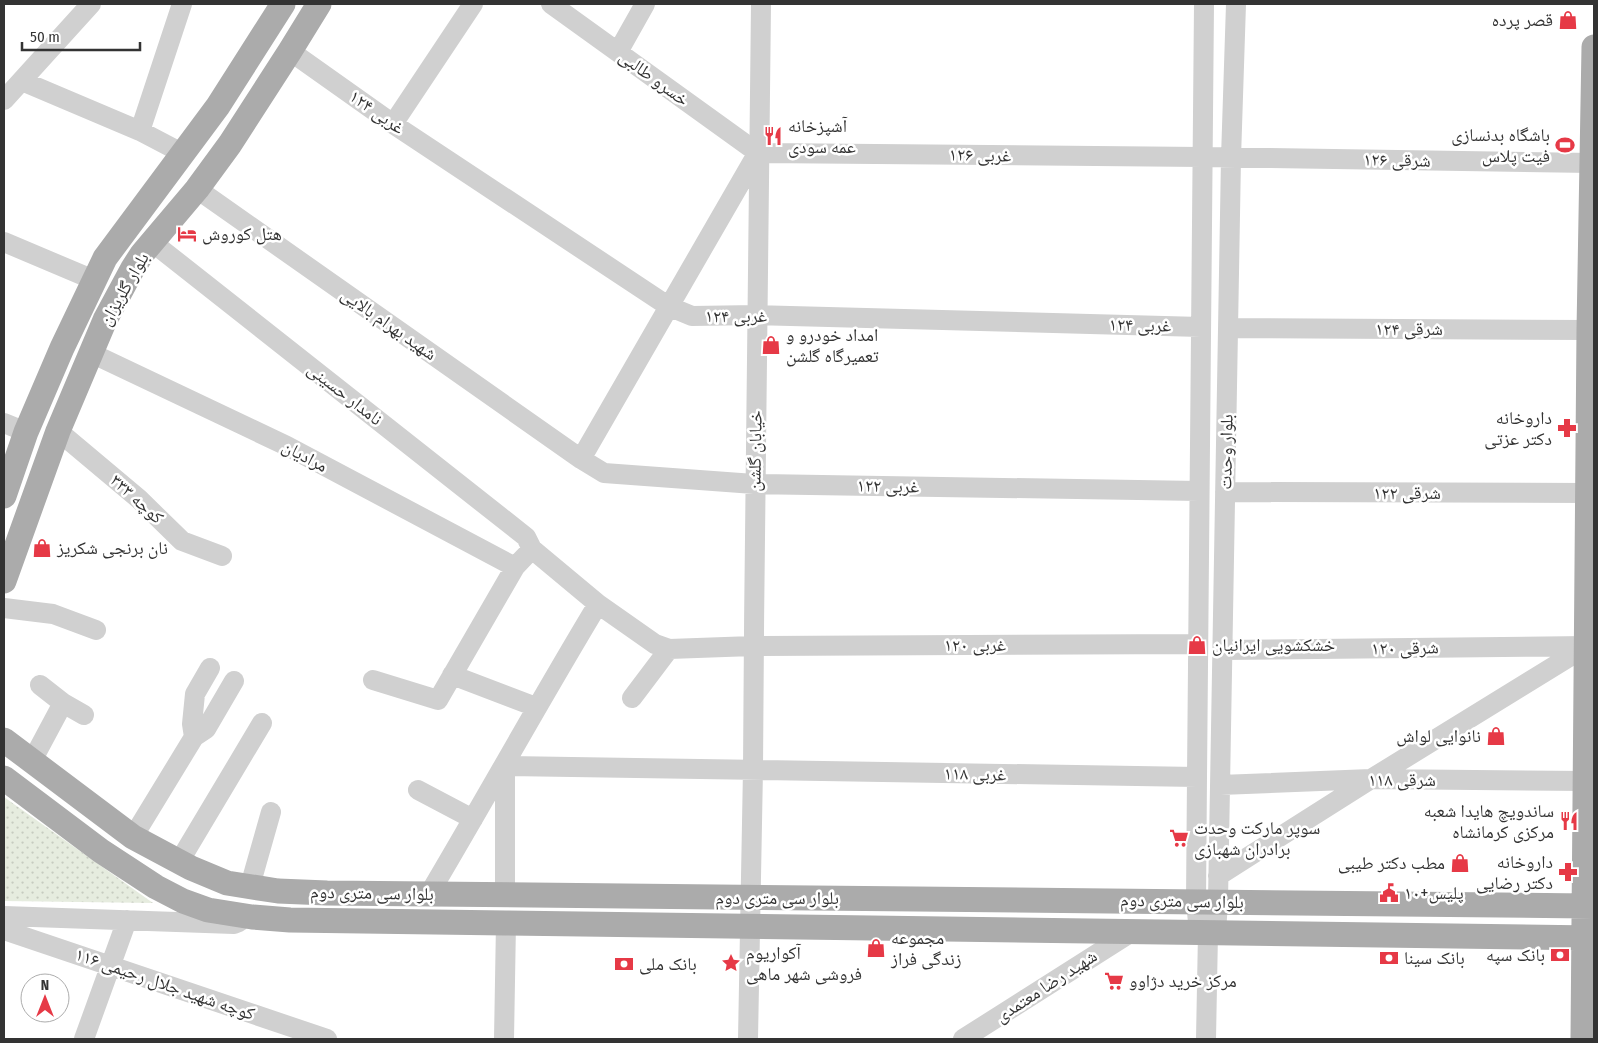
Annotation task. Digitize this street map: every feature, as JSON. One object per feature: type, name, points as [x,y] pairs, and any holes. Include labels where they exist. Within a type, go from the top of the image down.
[{"type":"main road","name":"بلوار گلریزان","points":[[4,496],[15,428],[62,348],[105,258],[218,106],[283,4]]},
{"type":"main road","name":"بلوار گلریزان","points":[[4,580],[58,430],[105,320],[133,268],[152,242],[197,189],[230,144],[319,4]]},
{"type":"main road","points":[[1582,1039],[1589,906],[1585,781],[1588,493],[1592,417],[1589,330],[1594,47]]},
{"type":"main road","points":[[4,728],[18,750]]},
{"type":"main road","name":"بلوار سی متری دوم","points":[[18,750],[133,837],[179,862],[227,883],[278,890],[327,893],[1589,906]]},
{"type":"main road","name":"بلوار سی متری دوم","points":[[7,782],[102,851],[156,887],[183,901],[208,910],[252,917],[290,920],[1588,938]]},
{"type":"street","points":[[4,100],[91,4]]},
{"type":"street","points":[[140,131],[182,4]]},
{"type":"street","points":[[393,124],[473,4]]},
{"type":"street","name":"خسرو طالبی","points":[[551,4],[758,152]]},
{"type":"street","points":[[618,52],[645,4]]},
{"type":"street","name":"خیابان گلشن","points":[[748,1039],[753,770],[758,152],[762,4]]},
{"type":"street","name":"بلوار وحدت","points":[[1204,4],[1197,777],[1207,901]]},
{"type":"street","name":"بلوار وحدت","points":[[1207,901],[1218,876],[1231,158],[1236,4]]},
{"type":"street","name":"۱۲۴ غربی","points":[[290,51],[393,124],[668,306],[692,316],[1201,327]]},
{"type":"street","points":[[22,81],[140,131],[182,153]]},
{"type":"street","points":[[581,459],[758,152]]},
{"type":"street","name":"۱۲۶ غربی","points":[[758,152],[1231,158]]},
{"type":"street","name":"۱۲۶ شرقی","points":[[1231,158],[1592,163]]},
{"type":"street","name":"شهید بهرام بالایی","points":[[197,189],[581,459]]},
{"type":"street","points":[[4,242],[94,280]]},
{"type":"street","name":"نامدار حسینی","points":[[152,242],[526,537],[532,549],[598,604],[655,644],[669,649]]},
{"type":"street","name":"۱۲۴ شرقی","points":[[1228,328],[1589,330]]},
{"type":"street","name":"مرادیان","points":[[91,353],[287,446],[514,567]]},
{"type":"street","name":"کوچه ۳۳۳","points":[[58,430],[139,499],[182,541],[222,556]]},
{"type":"street","name":"۱۲۲ غربی","points":[[581,459],[604,473],[754,484],[1199,491]]},
{"type":"street","name":"۱۲۲ شرقی","points":[[1225,492],[1588,493]]},
{"type":"street","points":[[373,680],[438,700],[514,567],[532,549]]},
{"type":"street","points":[[429,894],[505,766],[536,707],[598,604]]},
{"type":"street","points":[[4,608],[53,614],[96,630]]},
{"type":"street","name":"۱۲۰ غربی","points":[[669,649],[753,646],[1198,644]]},
{"type":"street","points":[[1218,876],[1587,646]]},
{"type":"street","name":"۱۲۰ شرقی","points":[[1223,650],[1587,646]]},
{"type":"street","points":[[632,698],[669,649]]},
{"type":"street","points":[[194,737],[192,724],[195,694],[210,668]]},
{"type":"street","points":[[452,675],[536,707]]},
{"type":"street","points":[[133,837],[194,737],[206,729],[234,682]]},
{"type":"street","points":[[40,685],[63,703],[84,715]]},
{"type":"street","points":[[18,750],[63,703]]},
{"type":"street","points":[[179,862],[262,723]]},
{"type":"street","points":[[505,766],[505,895]]},
{"type":"street","name":"۱۱۸ غربی","points":[[505,766],[1197,777]]},
{"type":"street","name":"۱۱۸ شرقی","points":[[1220,785],[1371,779],[1585,781]]},
{"type":"street","points":[[418,790],[473,820]]},
{"type":"street","points":[[250,886],[270,812]]},
{"type":"street","points":[[1206,1039],[1207,901]]},
{"type":"street","points":[[4,916],[234,924],[252,917]]},
{"type":"street","points":[[84,1039],[126,920]]},
{"type":"street","points":[[504,1039],[506,923]]},
{"type":"street","name":"کوچه شهید جلال رحیمی ۱۱۶","points":[[4,930],[327,1039]]},
{"type":"street","name":"شهید رضا معتمدی","points":[[963,1039],[1130,933]]},
{"type":"shaded area","points":[[4,797],[153,903],[4,901]]},
{"type":"place","name":"قصر پرده","points":[[1568,20]]},
{"type":"place","name":"آشپزخانه عمه سودی","points":[[773,136]]},
{"type":"place","name":"باشگاه بدنسازی فیت پلاس","points":[[1565,145]]},
{"type":"place","name":"هتل کوروش","points":[[187,234]]},
{"type":"place","name":"امداد خودرو و تعمیرگاه گلشن","points":[[771,345]]},
{"type":"place","name":"داروخانه دکتر عزتی","points":[[1567,428]]},
{"type":"place","name":"نان برنجی شکریز","points":[[42,548]]},
{"type":"place","name":"خشکشویی ایرانیان","points":[[1197,645]]},
{"type":"place","name":"نانوایی لواش","points":[[1496,736]]},
{"type":"place","name":"ساندویچ هایدا شعبه مرکزی کرمانشاه","points":[[1569,821]]},
{"type":"place","name":"سوپر مارکت وحدت برادران شهبازی","points":[[1179,838]]},
{"type":"place","name":"مطب دکتر طیبی","points":[[1460,863]]},
{"type":"place","name":"داروخانه دکتر رضایی","points":[[1568,872]]},
{"type":"place","name":"پلیس+۱۰","points":[[1389,893]]},
{"type":"place","name":"مجموعه زندگی فراز","points":[[876,948]]},
{"type":"place","name":"بانک سپه","points":[[1560,955]]},
{"type":"place","name":"بانک سینا","points":[[1389,958]]},
{"type":"place","name":"آکواریوم فروشی شهر ماهی","points":[[731,963]]},
{"type":"place","name":"بانک ملی","points":[[624,964]]},
{"type":"place","name":"مرکز خرید دژاوو","points":[[1114,981]]}]
